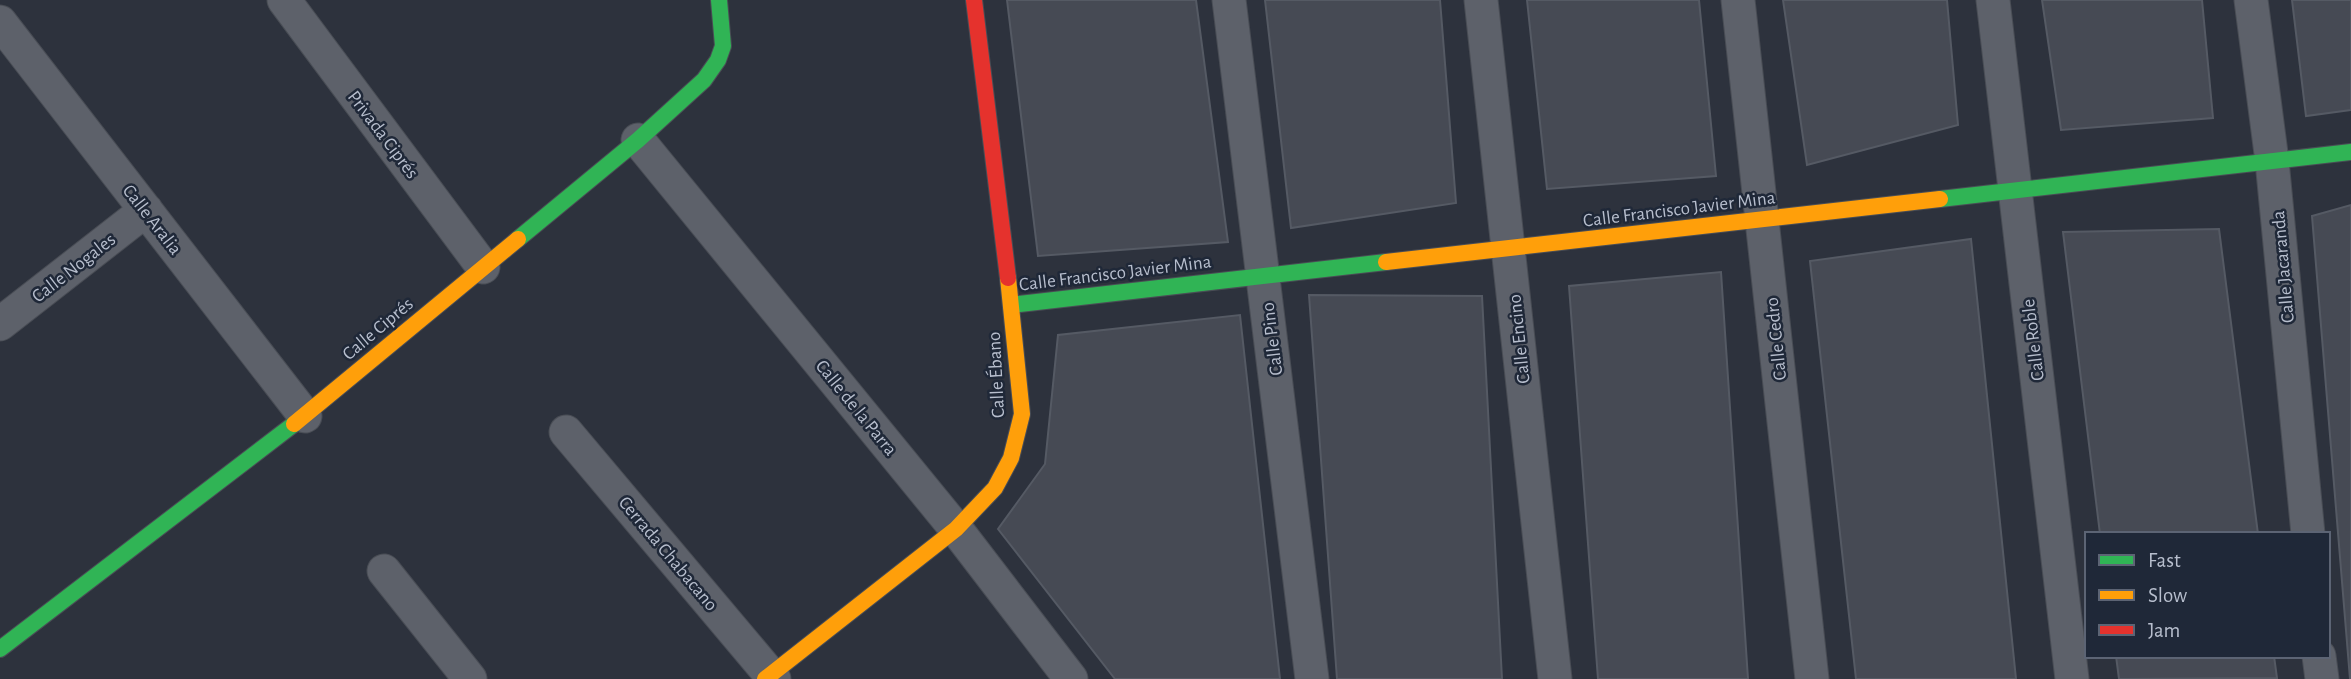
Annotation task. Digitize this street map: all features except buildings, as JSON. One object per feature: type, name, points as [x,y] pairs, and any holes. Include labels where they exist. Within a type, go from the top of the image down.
[{"type":"street","name":"Privada Ciprés","points":[[285,0],[483,267]]},
{"type":"street","name":"Calle Ciprés","points":[[0,649],[304,416],[638,140],[704,80],[718,60],[723,46],[719,0]]},
{"type":"street","name":"Calle Ébano","points":[[770,677],[956,529],[995,488],[1011,458],[1022,414],[974,0]]},
{"type":"street","name":"Calle Pino","points":[[1229,0],[1312,679]]},
{"type":"street","name":"Calle Encino","points":[[1481,0],[1555,679]]},
{"type":"street","name":"Calle Cedro","points":[[1738,0],[1812,679]]},
{"type":"street","name":"Calle Roble","points":[[1993,0],[2072,679]]},
{"type":"street","name":"Calle Jacaranda","points":[[2251,0],[2272,161],[2308,532]]},
{"type":"street","name":"Calle Aralia","points":[[0,22],[304,416]]},
{"type":"street","name":"Calle de la Parra","points":[[638,140],[956,529],[1070,679]]},
{"type":"street","name":"Calle Francisco Javier Mina","points":[[1011,305],[2351,152]]},
{"type":"street","name":"Calle Nogales","points":[[0,324],[146,210]]},
{"type":"street","name":"Cerrada Chabacano","points":[[566,432],[770,677]]},
{"type":"street","points":[[384,571],[470,679]]},
{"type":"street","points":[[2319,658],[2322,679]]},
{"type":"traffic: fast","points":[[518,239],[638,140],[704,80],[718,60],[723,46],[719,0]]},
{"type":"traffic: fast","points":[[1940,199],[2351,152]]},
{"type":"traffic: fast","points":[[1011,305],[1386,262]]},
{"type":"traffic: fast","points":[[0,649],[294,424]]},
{"type":"traffic: slow","points":[[1386,262],[1940,199]]},
{"type":"traffic: slow","points":[[294,424],[518,239]]},
{"type":"traffic: slow","points":[[765,679],[956,529],[995,488],[1011,458],[1022,414],[1008,278]]},
{"type":"traffic: jam","points":[[974,0],[1008,278]]}]
